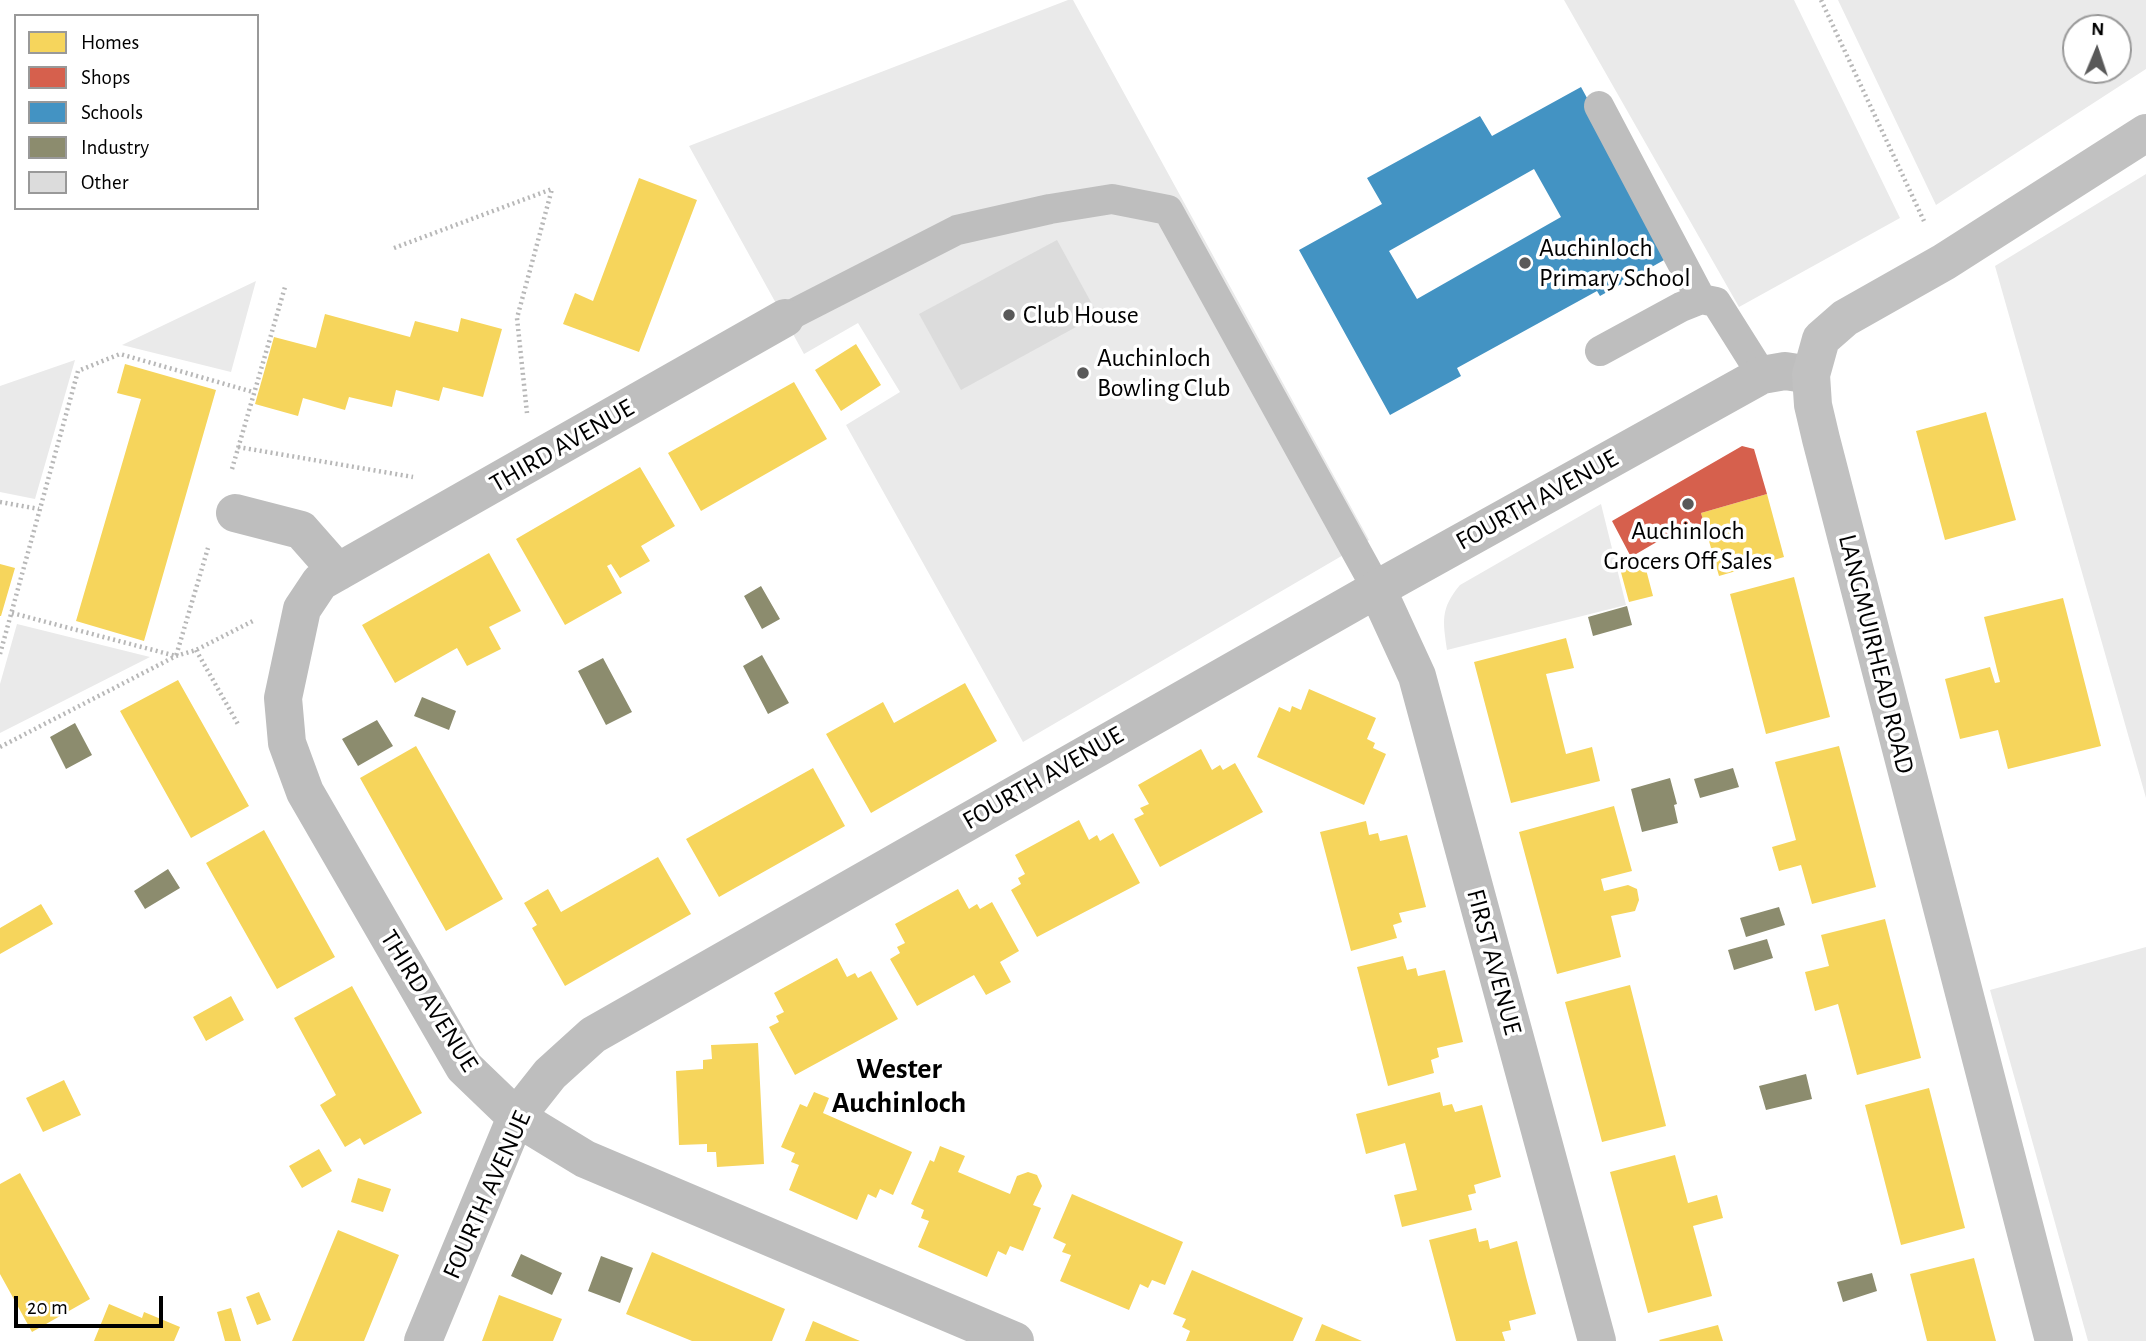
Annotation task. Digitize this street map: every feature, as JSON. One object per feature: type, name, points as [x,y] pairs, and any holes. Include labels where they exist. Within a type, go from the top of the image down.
[{"type":"street","name":"LANGMUIRHEAD ROAD","points":[[2054,1341],[1821,439],[1813,405],[1811,375],[1821,339],[1844,318],[1944,262],[2146,133]]},
{"type":"street","name":"THIRD AVENUE","points":[[785,318],[320,582],[302,609],[283,698],[287,743],[305,792],[464,1067],[516,1116],[585,1159],[1015,1341]]},
{"type":"street","name":"FOURTH AVENUE","points":[[423,1341],[516,1116],[550,1074],[593,1035],[1377,589],[1762,375],[1785,371],[1811,375]]},
{"type":"street","points":[[235,513],[301,530],[338,572]]},
{"type":"street","name":"FIRST AVENUE","points":[[1377,589],[1417,676],[1597,1341]]},
{"type":"lane","points":[[1599,106],[1701,299]]},
{"type":"lane","points":[[785,318],[957,230],[1050,209],[1112,199],[1168,210],[1377,589]]},
{"type":"lane","points":[[1600,351],[1701,299],[1716,302],[1762,375]]},
{"type":"path","points":[[1821,0],[1944,262]]},
{"type":"path","points":[[394,248],[552,189],[517,318],[532,463]]},
{"type":"path","points":[[0,654],[78,371],[120,354],[253,393]]},
{"type":"path","points":[[238,447],[417,478]]},
{"type":"path","points":[[0,502],[39,509]]},
{"type":"path","points":[[0,747],[176,656],[196,650],[263,615],[302,609]]},
{"type":"path","points":[[196,650],[247,740],[287,743]]},
{"type":"shaded area","name":"Auchinloch Bowling Club","points":[[1073,0],[1369,540],[1023,742],[846,425],[900,392],[858,323],[804,354],[689,146]]},
{"type":"shaded area","points":[[1564,0],[1794,0],[1900,218],[1739,307]]},
{"type":"shaded area","points":[[1838,0],[2146,0],[2146,69],[2132,78],[2132,14],[2062,14],[2062,84],[2123,84],[1936,205]]},
{"type":"shaded area","points":[[2146,174],[2146,798],[1995,266]]},
{"type":"shaded area","points":[[256,281],[231,372],[122,345]]},
{"type":"shaded area","points":[[75,360],[35,499],[0,492],[0,386]]},
{"type":"shaded area","points":[[1601,504],[1626,605],[1447,650],[1444,616],[1449,601],[1460,585]]},
{"type":"shaded area","points":[[17,624],[150,657],[0,733],[0,684]]},
{"type":"shaded area","points":[[2146,947],[2146,1341],[2088,1341],[1990,990]]},
{"type":"building: Homes","points":[[639,178],[697,200],[639,352],[563,324],[575,293],[593,301]]},
{"type":"building: Homes","points":[[325,314],[410,337],[415,321],[458,332],[461,318],[502,329],[483,397],[443,387],[439,401],[396,390],[392,407],[349,397],[345,410],[303,398],[298,416],[255,404],[274,337],[316,348]]},
{"type":"building: Homes","points":[[856,344],[881,385],[841,411],[815,370]]},
{"type":"building: Homes","points":[[125,364],[216,390],[144,641],[76,621],[141,399],[117,393]]},
{"type":"building: Homes","points":[[794,382],[827,439],[701,511],[668,453]]},
{"type":"building: Homes","points":[[1986,412],[2016,520],[1945,540],[1916,431]]},
{"type":"building: Homes","points":[[640,467],[675,526],[641,546],[650,561],[620,578],[611,564],[607,566],[622,593],[565,625],[516,539]]},
{"type":"building: Homes","points":[[1767,494],[1784,557],[1719,576],[1701,513]]},
{"type":"building: Homes","points":[[489,553],[521,611],[489,627],[501,649],[467,666],[457,648],[395,683],[362,625]]},
{"type":"building: Homes","points":[[1643,558],[1653,596],[1629,602],[1619,565]]},
{"type":"building: Homes","points":[[0,564],[15,568],[1,616],[0,616]]},
{"type":"building: Homes","points":[[1794,577],[1830,717],[1766,734],[1730,594]]},
{"type":"building: Homes","points":[[2063,598],[2101,746],[2008,769],[1998,730],[1960,739],[1945,679],[1990,667],[1995,683],[2000,682],[1984,617]]},
{"type":"building: Homes","points":[[1566,638],[1574,668],[1546,674],[1566,754],[1592,747],[1600,781],[1511,803],[1474,662]]},
{"type":"building: Homes","points":[[178,680],[249,806],[191,838],[120,711]]},
{"type":"building: Homes","points":[[965,683],[997,741],[871,813],[826,734],[883,702],[894,723]]},
{"type":"building: Homes","points":[[1309,689],[1376,718],[1367,739],[1375,743],[1373,748],[1386,754],[1364,805],[1257,757],[1279,707],[1290,712],[1292,706],[1301,710]]},
{"type":"building: Homes","points":[[416,746],[503,899],[446,931],[360,778]]},
{"type":"building: Homes","points":[[1839,746],[1876,887],[1812,904],[1801,865],[1779,871],[1772,847],[1796,840],[1775,762]]},
{"type":"building: Homes","points":[[1201,749],[1212,770],[1220,765],[1223,770],[1235,763],[1263,812],[1160,867],[1134,819],[1144,814],[1140,808],[1149,804],[1138,785]]},
{"type":"building: Homes","points":[[813,768],[845,826],[719,897],[686,839]]},
{"type":"building: Homes","points":[[1614,806],[1632,871],[1601,879],[1604,891],[1628,885],[1637,889],[1639,900],[1635,911],[1611,916],[1621,957],[1557,974],[1519,832]]},
{"type":"building: Homes","points":[[1079,820],[1089,840],[1097,835],[1100,841],[1113,833],[1140,883],[1037,937],[1011,890],[1021,884],[1018,878],[1025,874],[1015,855]]},
{"type":"building: Homes","points":[[1366,821],[1369,835],[1378,833],[1380,841],[1407,835],[1426,907],[1399,913],[1402,922],[1393,925],[1397,938],[1351,951],[1320,832]]},
{"type":"building: Homes","points":[[264,830],[335,957],[277,989],[206,863]]},
{"type":"building: Homes","points":[[658,857],[691,914],[565,986],[532,928],[537,925],[524,903],[548,889],[561,912]]},
{"type":"building: Homes","points":[[958,889],[969,909],[977,904],[980,909],[992,902],[1019,951],[1000,962],[1011,982],[986,995],[974,975],[917,1006],[890,959],[900,953],[897,947],[905,943],[895,924]]},
{"type":"building: Homes","points":[[41,904],[53,924],[0,954],[0,928]]},
{"type":"building: Homes","points":[[1885,919],[1921,1058],[1857,1075],[1838,1004],[1815,1011],[1805,972],[1829,966],[1821,935]]},
{"type":"building: Homes","points":[[1403,956],[1407,970],[1416,968],[1418,976],[1445,970],[1463,1042],[1437,1048],[1439,1057],[1431,1060],[1434,1073],[1388,1086],[1357,967]]},
{"type":"building: Homes","points":[[837,958],[847,977],[855,973],[858,978],[871,971],[898,1019],[795,1075],[769,1027],[779,1022],[776,1016],[784,1012],[774,993]]},
{"type":"building: Homes","points":[[1630,985],[1666,1126],[1602,1142],[1565,1002]]},
{"type":"building: Homes","points":[[352,986],[422,1113],[364,1145],[360,1138],[345,1147],[320,1105],[336,1095],[294,1018]]},
{"type":"building: Homes","points":[[231,996],[244,1020],[206,1041],[193,1017]]},
{"type":"building: Homes","points":[[758,1043],[764,1164],[717,1167],[716,1152],[707,1152],[707,1144],[679,1145],[676,1071],[703,1069],[703,1060],[712,1059],[711,1045]]},
{"type":"building: Homes","points":[[64,1080],[81,1115],[43,1132],[26,1098]]},
{"type":"building: Homes","points":[[1929,1088],[1965,1228],[1901,1245],[1865,1105]]},
{"type":"building: Homes","points":[[814,1092],[829,1098],[823,1113],[912,1152],[893,1195],[880,1189],[876,1198],[868,1194],[857,1220],[789,1190],[799,1165],[791,1162],[795,1153],[781,1147],[800,1104],[807,1107]]},
{"type":"building: Homes","points":[[1440,1092],[1443,1106],[1452,1104],[1455,1112],[1482,1105],[1501,1177],[1474,1185],[1476,1193],[1468,1195],[1472,1210],[1402,1227],[1394,1195],[1417,1190],[1405,1143],[1366,1154],[1356,1114]]},
{"type":"building: Homes","points":[[940,1146],[965,1156],[958,1172],[1010,1194],[1017,1176],[1028,1172],[1037,1175],[1042,1186],[1033,1205],[1041,1208],[1023,1251],[1010,1246],[1006,1255],[998,1251],[987,1277],[918,1247],[929,1221],[921,1218],[924,1210],[911,1204],[930,1160],[934,1162]]},
{"type":"building: Homes","points":[[319,1149],[332,1171],[302,1188],[289,1166]]},
{"type":"building: Homes","points":[[1675,1155],[1688,1203],[1717,1195],[1723,1218],[1693,1226],[1712,1296],[1648,1313],[1610,1172]]},
{"type":"building: Homes","points":[[20,1173],[90,1299],[32,1332],[0,1274],[0,1184]]},
{"type":"building: Homes","points":[[358,1178],[391,1189],[383,1212],[351,1202]]},
{"type":"building: Homes","points":[[1072,1194],[1183,1242],[1165,1285],[1152,1280],[1148,1288],[1140,1284],[1129,1310],[1060,1281],[1071,1255],[1062,1252],[1066,1244],[1053,1238]]},
{"type":"building: Homes","points":[[1476,1228],[1479,1242],[1488,1240],[1490,1249],[1517,1241],[1536,1314],[1509,1321],[1511,1330],[1502,1332],[1505,1341],[1456,1341],[1429,1240]]},
{"type":"building: Homes","points":[[338,1230],[399,1255],[364,1341],[292,1341]]},
{"type":"building: Homes","points":[[652,1252],[785,1309],[772,1341],[692,1341],[626,1314]]},
{"type":"building: Homes","points":[[1974,1258],[1996,1341],[1927,1341],[1910,1274]]},
{"type":"building: Homes","points":[[1192,1270],[1303,1318],[1293,1341],[1186,1341],[1190,1331],[1182,1327],[1186,1319],[1173,1314]]},
{"type":"building: Homes","points":[[259,1292],[271,1320],[257,1325],[246,1297]]},
{"type":"building: Homes","points":[[499,1295],[562,1319],[553,1341],[482,1341]]},
{"type":"building: Homes","points":[[109,1304],[142,1318],[144,1312],[180,1327],[174,1341],[94,1341]]},
{"type":"building: Homes","points":[[231,1308],[241,1341],[225,1341],[217,1312]]},
{"type":"building: Homes","points":[[813,1321],[860,1341],[805,1341]]},
{"type":"building: Homes","points":[[1322,1324],[1362,1341],[1315,1341]]},
{"type":"building: Homes","points":[[1718,1325],[1723,1341],[1659,1340]]},
{"type":"building: Shops","name":"Auchinloch Grocers Off Sales","points":[[1742,446],[1754,449],[1767,494],[1701,513],[1705,527],[1696,532],[1691,522],[1631,557],[1612,521]]},
{"type":"building: Schools","points":[[1581,87],[1673,255],[1600,296],[1597,291],[1457,368],[1461,376],[1390,415],[1299,250],[1382,204],[1367,178],[1480,116],[1492,136]],"holes":[[[1534,169],[1561,217],[1417,299],[1389,251]]]},
{"type":"building: Industry","points":[[761,586],[780,619],[762,629],[744,596]]},
{"type":"building: Industry","points":[[1627,606],[1632,625],[1593,636],[1588,617]]},
{"type":"building: Industry","points":[[762,655],[789,703],[768,714],[743,666]]},
{"type":"building: Industry","points":[[603,658],[632,712],[606,725],[578,671]]},
{"type":"building: Industry","points":[[422,697],[456,711],[449,730],[414,716]]},
{"type":"building: Industry","points":[[377,720],[393,746],[358,766],[342,739]]},
{"type":"building: Industry","points":[[75,723],[92,755],[66,769],[50,737]]},
{"type":"building: Industry","points":[[1733,768],[1739,787],[1700,798],[1694,779]]},
{"type":"building: Industry","points":[[1670,778],[1677,804],[1674,805],[1678,823],[1642,832],[1631,789]]},
{"type":"building: Industry","points":[[168,869],[180,888],[145,909],[134,891]]},
{"type":"building: Industry","points":[[1779,907],[1785,925],[1746,937],[1740,918]]},
{"type":"building: Industry","points":[[1767,939],[1773,958],[1734,970],[1728,950]]},
{"type":"building: Industry","points":[[1806,1074],[1812,1099],[1766,1110],[1759,1086]]},
{"type":"building: Industry","points":[[521,1254],[562,1273],[552,1295],[511,1276]]},
{"type":"building: Industry","points":[[601,1256],[633,1268],[620,1303],[588,1291]]},
{"type":"building: Industry","points":[[1872,1273],[1877,1291],[1843,1302],[1837,1282]]},
{"type":"building: Other","name":"Club House","points":[[1057,240],[1098,315],[961,390],[919,314]]},
{"type":"place","name":"Auchinloch Primary School","points":[[1525,263]]},
{"type":"place","name":"Club House","points":[[1009,315]]},
{"type":"place","name":"Auchinloch Bowling Club","points":[[1083,373]]},
{"type":"place","name":"Auchinloch Grocers Off Sales","points":[[1688,504]]},
{"type":"district","name":"Wester Auchinloch","points":[[899,1086]]}]
